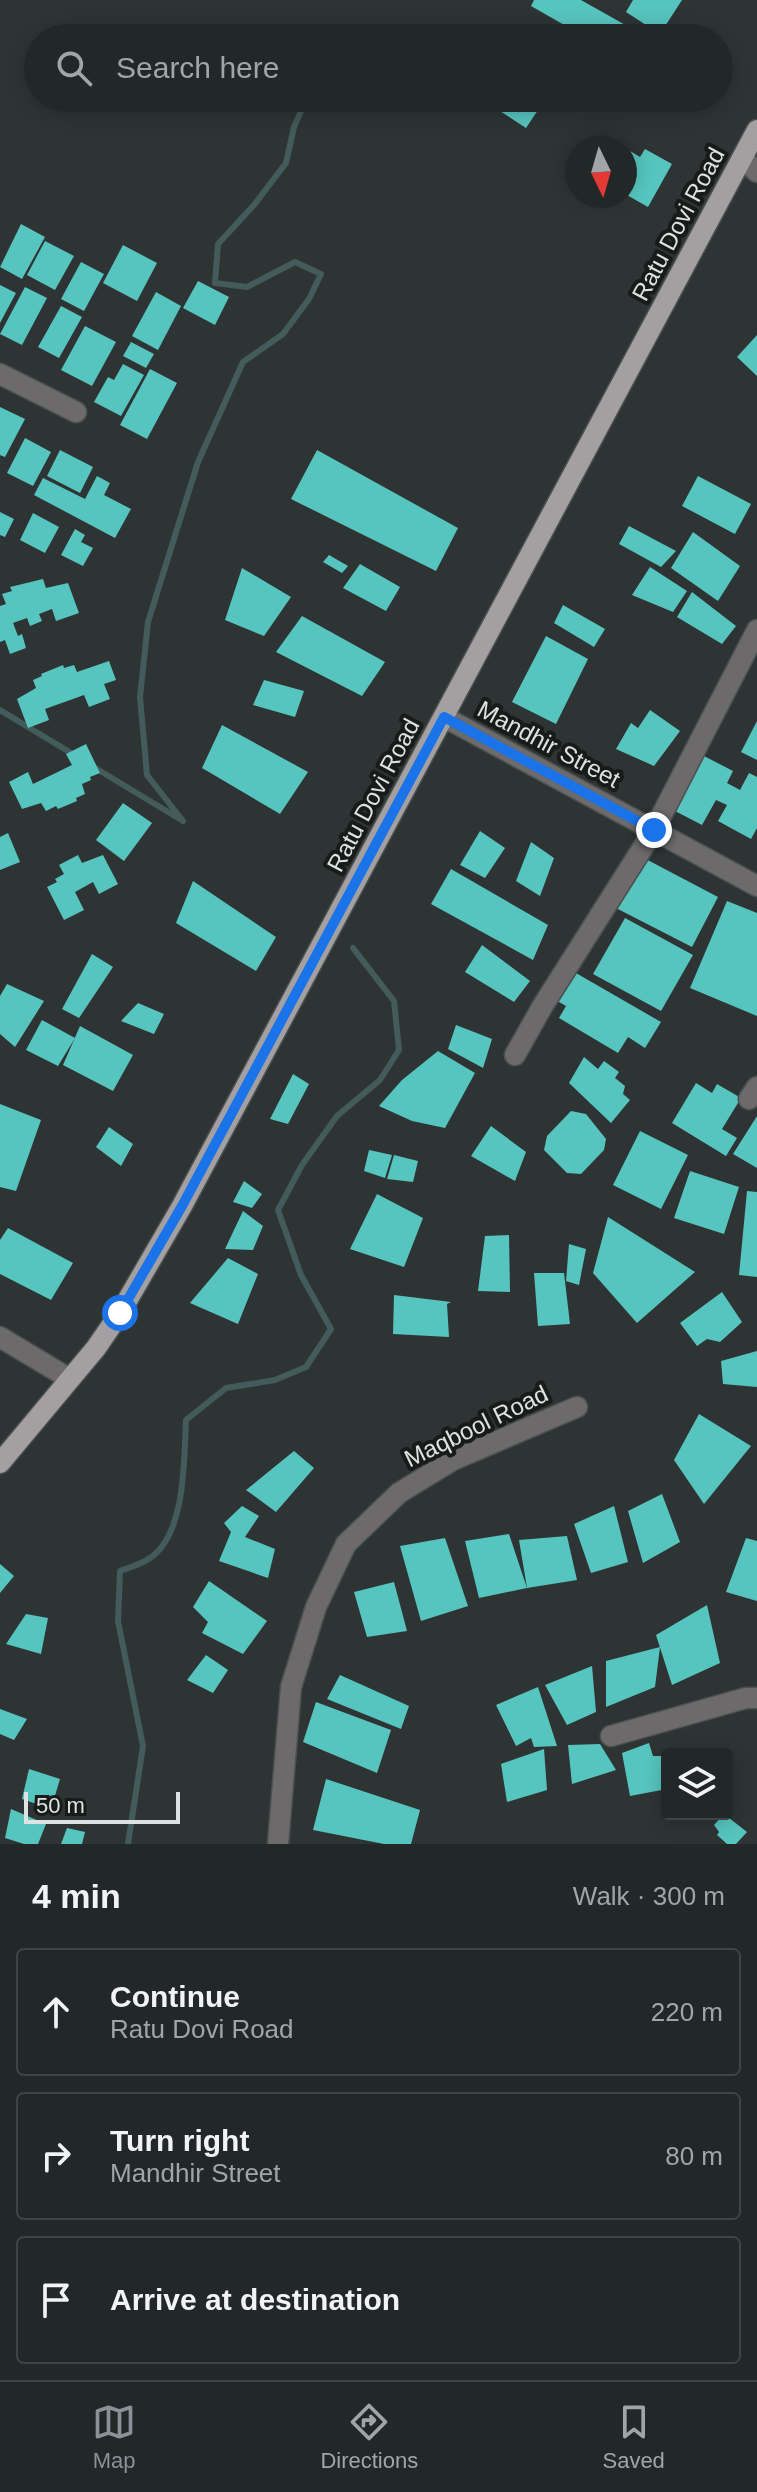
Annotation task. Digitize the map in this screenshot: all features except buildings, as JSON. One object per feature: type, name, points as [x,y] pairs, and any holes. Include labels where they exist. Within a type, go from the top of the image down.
[{"type":"main road","name":"Ratu Dovi Road","points":[[0,1463],[96,1348],[182,1206],[444,717],[750,165],[757,130]]},
{"type":"street","points":[[0,374],[76,412]]},
{"type":"street","points":[[515,1055],[654,830],[757,630]]},
{"type":"street","name":"Mandhir Street","points":[[444,717],[757,886]]},
{"type":"street","points":[[0,1337],[70,1379]]},
{"type":"street","name":"Maqbool Road","points":[[278,1844],[291,1687],[316,1607],[346,1544],[399,1493],[453,1460],[577,1407]]},
{"type":"street","points":[[611,1736],[746,1698],[757,1698]]},
{"type":"waterway","points":[[92,766],[183,821],[147,775],[140,697],[148,622],[198,462],[243,362],[283,334],[309,299],[321,274],[295,262],[247,287],[215,283],[218,244],[254,205],[286,163],[301,112]]},
{"type":"waterway","points":[[0,710],[76,756]]},
{"type":"waterway","points":[[128,1844],[143,1746],[118,1621],[120,1571],[150,1558],[162,1547],[171,1532],[181,1495],[186,1420],[226,1388],[275,1380],[306,1367],[331,1329],[301,1275],[278,1210],[302,1165],[337,1116],[380,1080],[399,1050],[394,1001],[353,948]]},
{"type":"route","points":[[120,1313],[182,1206],[444,717],[654,830]]}]
